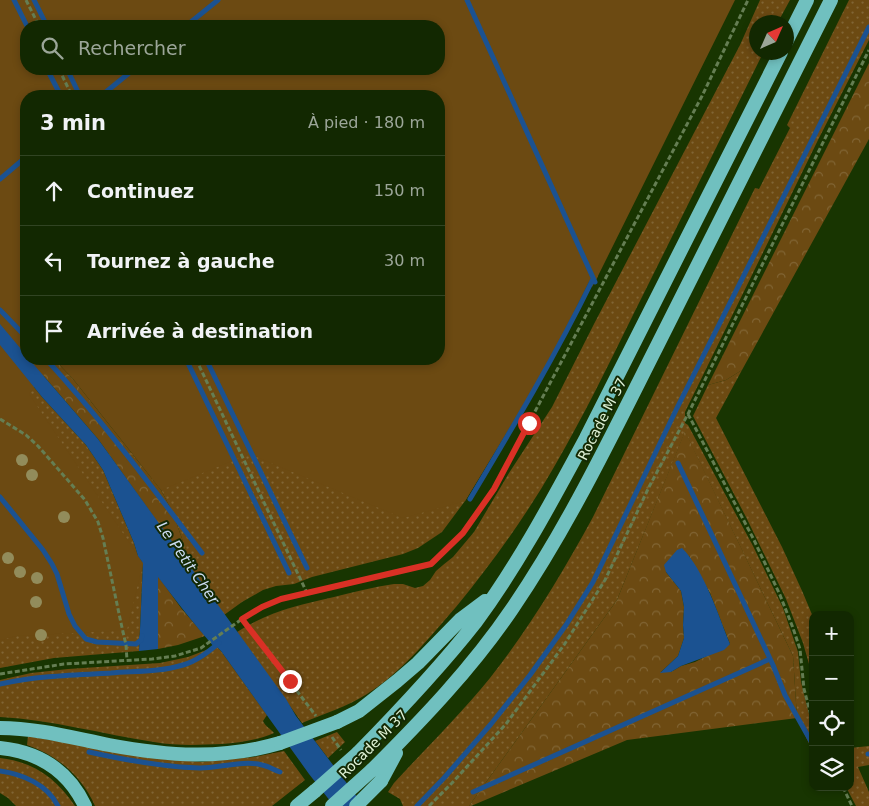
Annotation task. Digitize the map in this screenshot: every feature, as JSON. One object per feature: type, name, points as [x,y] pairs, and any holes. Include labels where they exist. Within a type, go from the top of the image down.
[{"type":"highway","points":[[794,26],[807,0]]},
{"type":"highway","name":"Rocade M 37","points":[[332,806],[377,776],[403,739],[443,696],[489,640],[546,558],[596,468],[831,0]]},
{"type":"highway","name":"Rocade M 37","points":[[297,806],[358,752],[419,690],[458,644],[496,594],[558,491],[578,453],[777,60]]},
{"type":"highway","points":[[0,728],[27,729],[144,751],[177,754],[221,755],[259,749],[337,722],[359,711],[418,663],[461,619],[496,594]]},
{"type":"highway","points":[[0,748],[28,753],[50,764],[71,782],[85,806]]},
{"type":"highway","points":[[356,806],[377,776]]},
{"type":"path","points":[[26,0],[35,20]]},
{"type":"path","points":[[0,674],[64,664],[175,656],[201,648],[242,619],[262,607],[281,599],[431,564],[463,533],[494,489],[702,96],[748,0]]},
{"type":"path","points":[[430,806],[506,724],[564,645],[605,580],[648,487],[688,414],[869,50]]},
{"type":"path","points":[[62,75],[69,90]]},
{"type":"path","points":[[199,365],[307,593]]},
{"type":"path","points":[[688,414],[754,540],[780,595],[800,649],[804,689],[809,708]]},
{"type":"path","points":[[0,419],[26,435],[38,446],[85,500],[98,522],[126,645],[127,660]]},
{"type":"path","points":[[242,619],[319,720]]},
{"type":"path","points":[[331,736],[342,752]]},
{"type":"path","points":[[845,791],[852,806]]},
{"type":"green space","points":[[0,0],[473,0],[598,276],[592,287],[589,281],[535,386],[465,501],[442,532],[418,548],[403,554],[312,577],[294,584],[263,590],[224,615],[194,573],[173,513],[161,490],[134,455],[420,365],[445,365],[445,90],[24,90],[20,75],[445,75],[445,20],[20,20],[20,74]]},
{"type":"green space","points":[[0,0],[735,0],[595,282],[592,276],[544,371],[465,501],[403,518],[249,454],[161,490],[60,365],[445,365],[445,90],[20,90],[20,365],[51,365],[29,394],[143,563],[127,630],[17,636],[0,640]]},
{"type":"green space","points":[[760,0],[790,0],[782,15],[753,15]]},
{"type":"green space","points":[[849,0],[869,0],[869,40],[685,412],[685,423],[688,425],[753,546],[783,608],[798,652],[801,682],[809,714],[809,744],[797,718],[793,656],[685,432],[617,600],[469,806],[403,806],[400,799],[388,792],[394,783],[479,692],[505,659],[557,580],[593,517],[755,188],[759,189],[790,128],[787,125]]},
{"type":"green space","points":[[749,25],[749,60],[760,60],[595,391],[565,448],[532,503],[508,539],[456,607],[403,665],[380,685],[359,699],[302,723],[237,632],[272,614],[308,603],[394,584],[403,584],[415,588],[423,586],[436,571],[453,557],[474,532],[509,473],[552,407]]},
{"type":"green space","points":[[869,63],[869,139],[742,370],[726,380],[708,385]]},
{"type":"green space","points":[[0,345],[42,397],[86,445],[103,470],[138,556],[143,563],[139,651],[54,658],[0,668]]},
{"type":"green space","points":[[34,365],[60,365],[73,379],[161,490],[173,513],[194,573],[98,439]]},
{"type":"green space","points":[[742,370],[716,418],[782,547],[810,611],[809,664],[786,599],[693,416],[708,385],[726,380]]},
{"type":"green space","points":[[685,431],[793,656],[797,718],[627,740],[469,806],[617,600]],"holes":[[[689,556],[710,593],[730,644],[671,672],[661,672],[678,656],[684,638],[684,607],[681,591],[666,572]]]},
{"type":"green space","points":[[158,576],[181,608],[205,636],[158,649]]},
{"type":"green space","points":[[214,647],[221,651],[267,715],[263,721],[274,733],[235,743],[180,745],[135,739],[39,721],[0,717],[0,680],[31,673],[68,669],[160,663],[188,657]]},
{"type":"green space","points":[[337,732],[345,742],[328,758],[315,741]]},
{"type":"green space","points":[[28,736],[151,758],[201,762],[254,757],[284,751],[305,780],[272,806],[95,806],[90,795],[76,776],[58,761],[27,745]]},
{"type":"green space","points":[[869,746],[869,765],[858,767],[869,792],[869,806],[856,806],[848,791],[854,791],[854,748]]},
{"type":"green space","points":[[0,758],[23,763],[43,773],[60,787],[75,806],[16,806],[0,793]]},
{"type":"water","points":[[0,324],[20,348],[20,365],[34,365],[98,439],[286,699],[296,716],[364,806],[334,806],[221,651],[214,647],[158,577],[158,649],[139,651],[143,563],[138,556],[103,470],[86,445],[42,397],[0,345]]},
{"type":"water","points":[[682,548],[704,580],[730,644],[724,650],[681,666],[671,672],[660,673],[678,656],[684,638],[684,607],[681,591],[666,572],[664,565],[677,550]]},
{"type":"waterway","points":[[14,0],[24,20]]},
{"type":"waterway","points":[[34,0],[44,20]]},
{"type":"waterway","points":[[193,20],[218,0]]},
{"type":"waterway","points":[[467,0],[595,282]]},
{"type":"waterway","points":[[417,806],[491,724],[530,675],[566,625],[593,582],[678,406],[869,27]]},
{"type":"waterway","points":[[50,75],[58,90]]},
{"type":"waterway","points":[[70,75],[77,90]]},
{"type":"waterway","points":[[108,90],[127,75]]},
{"type":"waterway","points":[[0,179],[20,162]]},
{"type":"waterway","points":[[470,499],[549,363],[593,279]]},
{"type":"waterway","points":[[0,310],[20,331]]},
{"type":"waterway","name":"Le Petit Cher","points":[[51,365],[107,430],[202,553]]},
{"type":"waterway","points":[[189,365],[289,573]]},
{"type":"waterway","points":[[209,365],[307,568]]},
{"type":"waterway","points":[[678,463],[773,665],[785,695],[809,738]]},
{"type":"waterway","points":[[0,497],[52,564],[57,574],[69,614],[75,626],[86,639],[97,642],[136,644],[141,640],[142,636]]},
{"type":"waterway","points":[[0,684],[69,675],[165,669],[198,659],[219,643]]},
{"type":"waterway","points":[[473,792],[770,659]]},
{"type":"waterway","points":[[89,752],[144,763],[172,766],[207,768],[255,764],[280,772]]},
{"type":"waterway","points":[[0,771],[33,781],[41,786],[58,806]]},
{"type":"route","points":[[290,681],[242,619],[262,607],[281,599],[431,564],[463,533],[494,489],[529,423]]}]
